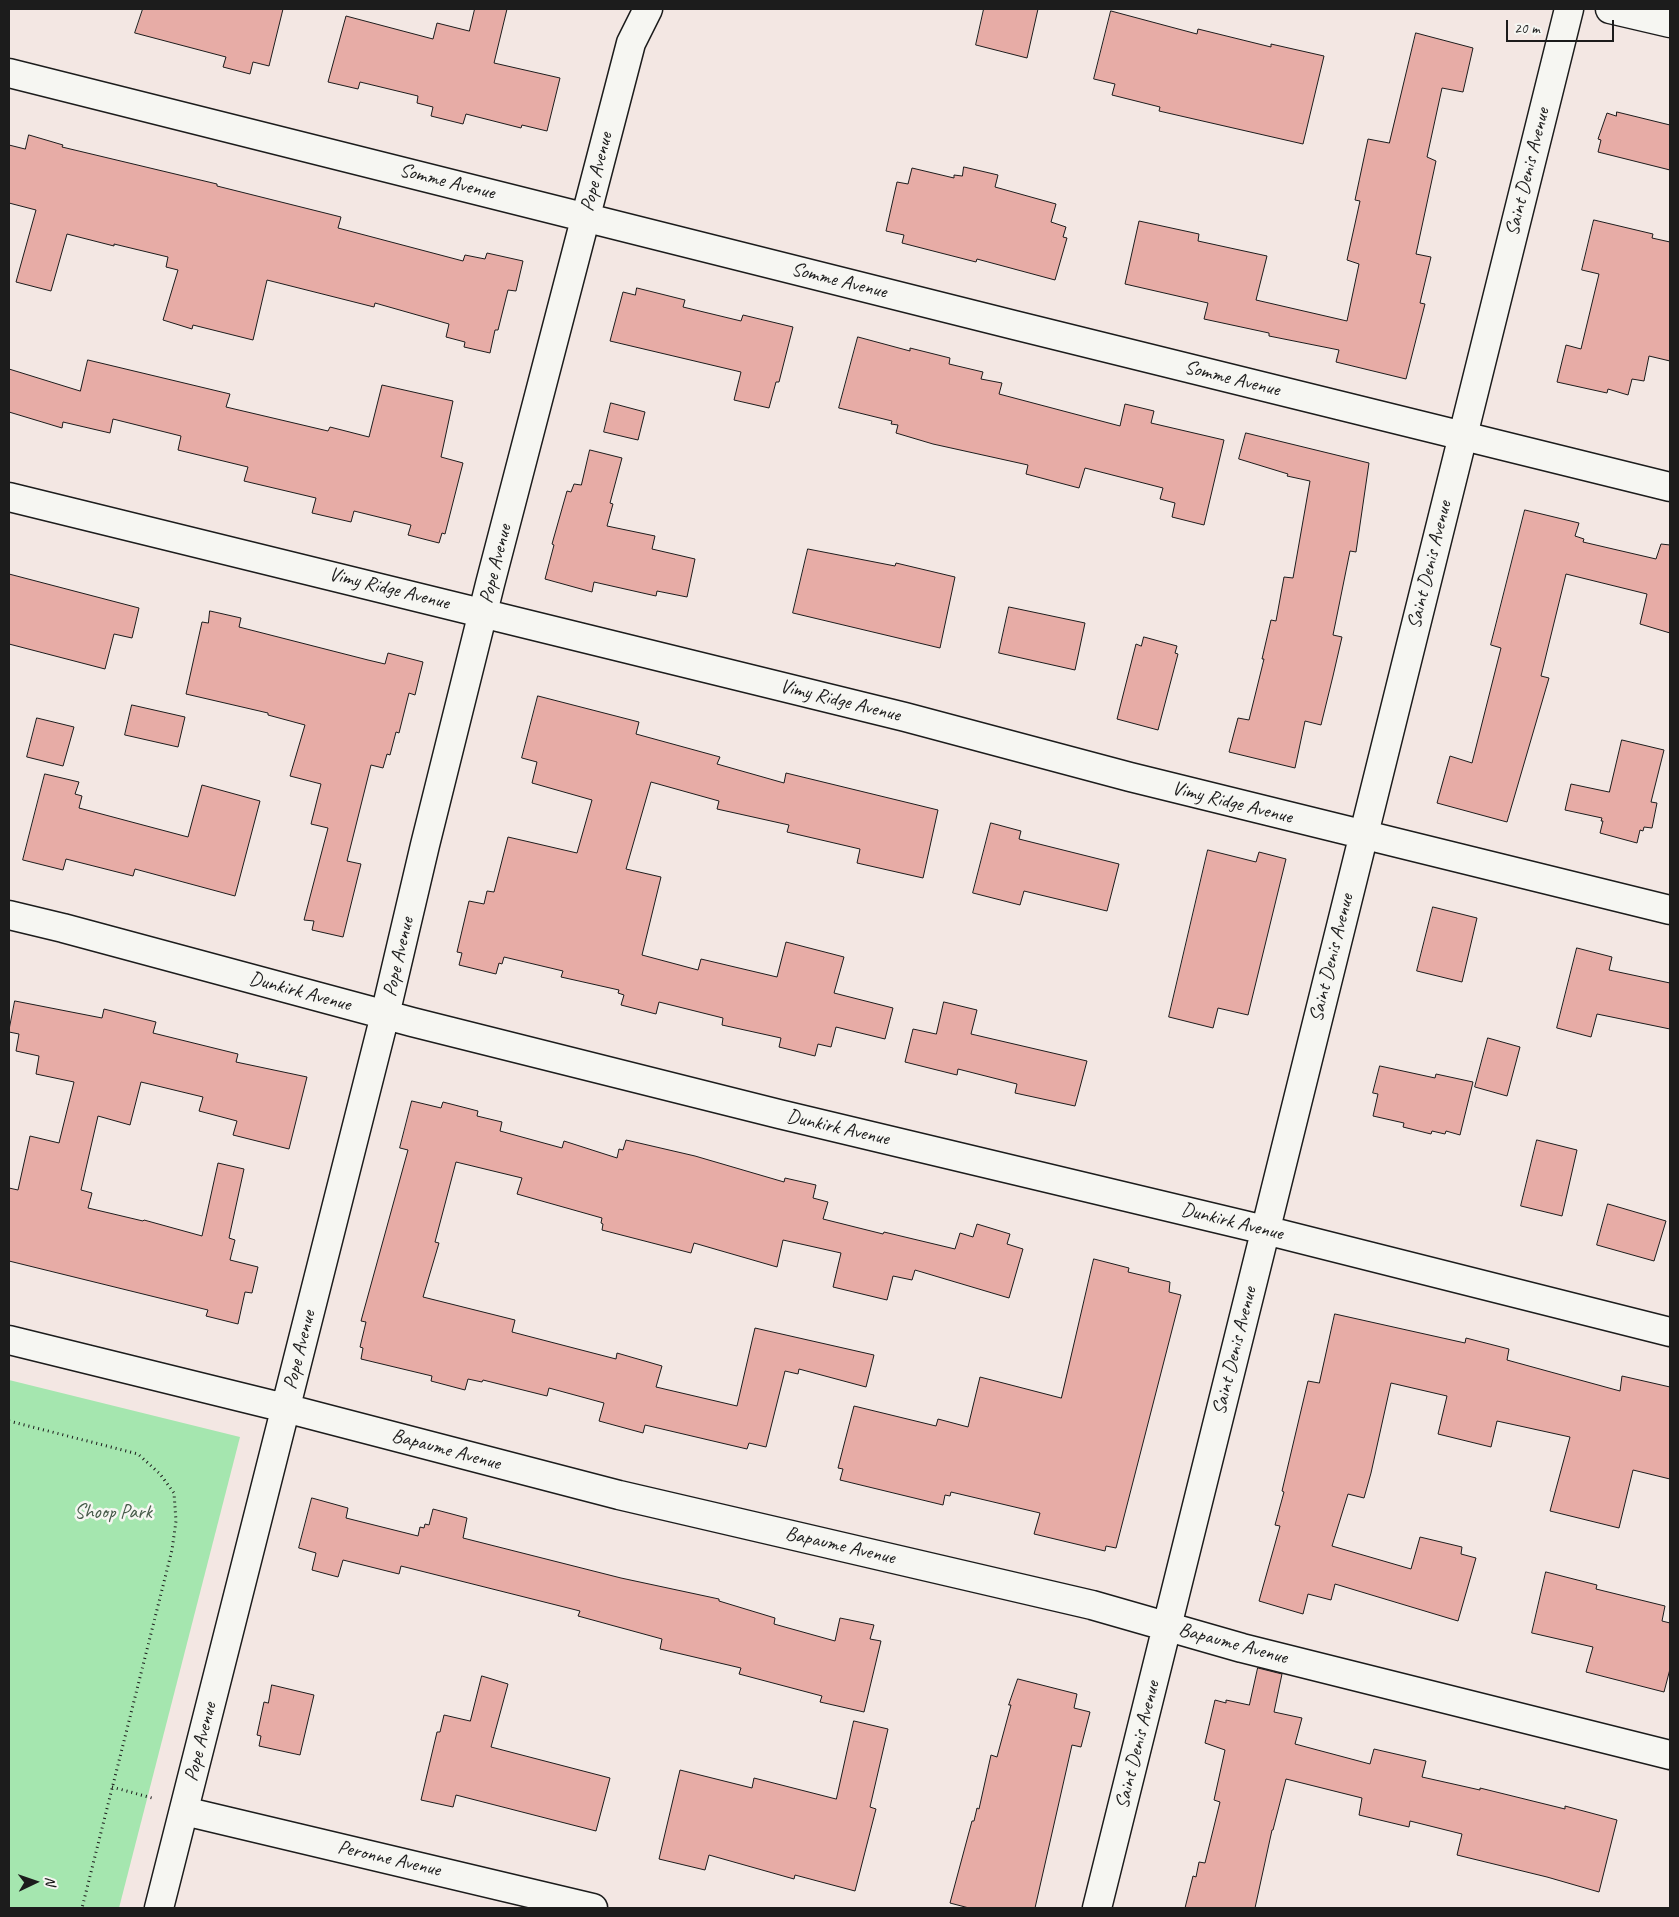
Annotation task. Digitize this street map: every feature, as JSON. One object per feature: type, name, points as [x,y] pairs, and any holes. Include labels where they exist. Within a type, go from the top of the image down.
[{"type":"main road","name":"Pope Avenue","points":[[159,1908],[386,1015],[427,836],[547,362],[631,43],[648,9]]},
{"type":"main road","name":"Saint Denis Avenue","points":[[1097,1908],[1362,835],[1569,9]]},
{"type":"main road","points":[[1610,9],[1670,23]]},
{"type":"main road","name":"Somme Avenue","points":[[9,73],[1670,487]]},
{"type":"main road","name":"Vimy Ridge Avenue","points":[[9,497],[905,716],[1130,777],[1670,910]]},
{"type":"main road","name":"Dunkirk Avenue","points":[[9,915],[386,1015],[789,1116],[1265,1230],[1670,1332]]},
{"type":"main road","name":"Bapaume Avenue","points":[[9,1340],[285,1408],[619,1495],[1092,1605],[1242,1648],[1670,1755]]},
{"type":"main road","name":"Peronne Avenue","points":[[184,1809],[593,1908]]},
{"type":"path","points":[[9,1421],[138,1454],[160,1474],[174,1494],[176,1521],[172,1550],[82,1908]]},
{"type":"path","points":[[112,1788],[184,1809]]},
{"type":"green space","name":"Shoop Park","points":[[9,1380],[240,1437],[119,1908],[9,1908]]},
{"type":"building","points":[[143,9],[283,9],[269,66],[253,62],[250,74],[223,67],[226,57],[135,33]]},
{"type":"building","points":[[475,9],[507,9],[494,63],[560,78],[547,131],[522,125],[521,128],[466,114],[463,124],[431,116],[433,107],[417,103],[418,96],[360,82],[358,89],[328,82],[346,16],[433,39],[437,23],[469,31]]},
{"type":"building","points":[[984,9],[1038,9],[1027,58],[976,45]]},
{"type":"building","points":[[1111,11],[1197,34],[1198,29],[1271,47],[1271,44],[1324,56],[1303,144],[1159,111],[1160,107],[1112,95],[1115,84],[1094,79]]},
{"type":"building","points":[[1416,33],[1473,48],[1463,92],[1442,88],[1427,157],[1436,161],[1416,254],[1431,257],[1420,303],[1425,304],[1406,379],[1336,362],[1339,350],[1269,336],[1269,333],[1204,319],[1208,303],[1125,284],[1139,221],[1199,234],[1198,241],[1267,256],[1256,300],[1347,321],[1359,264],[1347,260],[1360,201],[1355,200],[1368,139],[1389,143]]},
{"type":"building","points":[[1617,112],[1670,125],[1670,170],[1598,152],[1601,140],[1598,139],[1607,113],[1616,116]]},
{"type":"building","points":[[29,135],[63,145],[62,147],[217,184],[217,186],[341,217],[338,228],[463,261],[465,255],[485,259],[487,253],[523,261],[516,291],[508,290],[498,330],[495,330],[490,353],[464,347],[465,342],[446,337],[449,324],[375,303],[374,307],[267,280],[253,340],[193,325],[192,329],[163,320],[178,270],[166,267],[168,257],[67,234],[51,291],[16,282],[36,210],[9,203],[9,145],[25,149]]},
{"type":"building","points":[[964,167],[998,175],[995,187],[1056,204],[1051,222],[1066,227],[1063,237],[1067,238],[1055,280],[977,259],[976,262],[902,243],[904,235],[886,231],[897,182],[908,184],[912,168],[954,178],[954,175],[962,176]]},
{"type":"building","points":[[1594,220],[1653,234],[1652,238],[1670,242],[1670,361],[1649,356],[1644,381],[1632,379],[1628,395],[1608,389],[1607,393],[1557,382],[1566,345],[1581,349],[1599,274],[1582,270]]},
{"type":"building","points":[[637,288],[685,300],[683,307],[741,321],[743,315],[793,327],[779,382],[776,382],[769,408],[734,400],[741,372],[610,341],[623,292],[635,295]]},
{"type":"building","points":[[858,337],[910,351],[910,348],[950,358],[949,364],[983,372],[981,379],[1002,383],[999,394],[1120,426],[1125,404],[1154,411],[1151,423],[1224,440],[1204,525],[1172,517],[1175,503],[1160,499],[1163,488],[1085,468],[1079,488],[1026,474],[1028,465],[933,444],[896,433],[898,425],[891,424],[892,421],[839,408]]},
{"type":"building","points":[[88,360],[230,394],[226,407],[328,431],[330,427],[369,437],[382,385],[453,401],[441,457],[463,463],[445,534],[442,533],[439,543],[408,535],[411,525],[354,511],[351,522],[312,513],[316,498],[244,481],[248,467],[178,450],[181,436],[113,419],[110,433],[63,422],[62,428],[9,412],[9,369],[80,391]]},
{"type":"building","points":[[611,403],[645,412],[638,440],[604,432]]},
{"type":"building","points":[[1246,433],[1369,463],[1356,552],[1350,551],[1333,635],[1342,637],[1333,676],[1321,725],[1305,721],[1295,768],[1229,752],[1238,718],[1249,720],[1264,659],[1262,659],[1271,620],[1276,621],[1284,577],[1293,578],[1310,481],[1287,476],[1288,474],[1239,459]]},
{"type":"building","points":[[590,450],[622,458],[610,503],[613,504],[607,526],[655,536],[652,549],[695,559],[687,597],[657,591],[656,596],[594,582],[592,592],[545,579],[554,545],[552,544],[567,491],[571,492],[574,484],[581,485]]},
{"type":"building","points":[[1525,510],[1579,523],[1575,536],[1584,539],[1583,542],[1656,559],[1661,544],[1670,545],[1670,633],[1640,624],[1647,594],[1566,574],[1541,676],[1549,678],[1507,822],[1437,803],[1450,756],[1472,763],[1501,648],[1491,645]]},
{"type":"building","points":[[808,549],[895,566],[896,563],[955,577],[940,648],[793,613]]},
{"type":"building","points":[[9,574],[139,608],[132,638],[114,634],[105,669],[9,644]]},
{"type":"building","points":[[1009,607],[1085,623],[1075,670],[999,653]]},
{"type":"building","points":[[210,611],[241,618],[239,627],[368,660],[385,664],[388,653],[423,662],[415,695],[409,693],[399,733],[396,732],[390,755],[387,754],[383,768],[371,765],[347,861],[361,864],[343,937],[312,930],[314,921],[304,920],[328,828],[311,824],[321,784],[290,776],[305,725],[268,715],[268,713],[186,694],[202,622],[208,623]]},
{"type":"building","points":[[1144,637],[1177,646],[1175,653],[1178,654],[1158,730],[1117,719],[1136,644],[1141,646]]},
{"type":"building","points":[[538,696],[639,722],[636,734],[720,757],[717,764],[784,783],[786,773],[938,810],[923,878],[857,863],[860,849],[787,832],[789,825],[717,809],[719,801],[651,782],[626,869],[661,877],[642,955],[698,970],[701,959],[777,977],[786,942],[844,957],[834,993],[893,1008],[885,1039],[836,1027],[831,1047],[818,1044],[815,1056],[779,1047],[781,1038],[722,1025],[723,1018],[659,1002],[656,1014],[621,1005],[624,995],[618,993],[619,990],[561,977],[563,971],[504,957],[502,964],[499,963],[496,974],[459,965],[462,953],[457,952],[469,901],[484,904],[487,891],[494,892],[508,837],[577,853],[592,800],[532,783],[537,762],[522,758]]},
{"type":"building","points":[[132,705],[185,717],[178,747],[125,735]]},
{"type":"building","points":[[37,718],[74,727],[63,766],[27,757]]},
{"type":"building","points":[[1622,740],[1664,750],[1651,802],[1657,803],[1652,828],[1644,827],[1643,831],[1640,830],[1637,843],[1600,833],[1602,818],[1565,810],[1571,784],[1609,792]]},
{"type":"building","points":[[45,774],[79,782],[75,794],[82,796],[79,808],[188,837],[202,785],[260,801],[235,896],[135,869],[133,876],[66,859],[63,870],[23,860]]},
{"type":"building","points":[[991,823],[1021,831],[1019,839],[1119,864],[1107,911],[1024,891],[1020,905],[973,893]]},
{"type":"building","points":[[1208,850],[1256,862],[1259,852],[1286,859],[1248,1015],[1218,1008],[1213,1028],[1169,1017]]},
{"type":"building","points":[[1433,907],[1477,918],[1462,982],[1417,971]]},
{"type":"building","points":[[1577,948],[1612,957],[1609,970],[1670,983],[1670,1029],[1597,1014],[1591,1037],[1557,1028]]},
{"type":"building","points":[[15,1001],[102,1018],[104,1009],[156,1022],[153,1033],[238,1054],[236,1062],[307,1077],[289,1149],[233,1135],[237,1121],[199,1111],[203,1097],[141,1082],[130,1125],[98,1116],[81,1190],[92,1193],[88,1208],[144,1220],[202,1236],[218,1163],[244,1169],[229,1238],[235,1240],[230,1260],[258,1267],[252,1293],[245,1292],[238,1324],[206,1316],[208,1310],[9,1261],[9,1188],[18,1190],[30,1136],[59,1143],[74,1082],[36,1074],[39,1056],[16,1051],[19,1034],[9,1032]]},
{"type":"building","points":[[944,1002],[977,1010],[971,1034],[1087,1061],[1075,1106],[1015,1093],[1017,1084],[958,1069],[957,1075],[905,1062],[913,1029],[936,1034]]},
{"type":"building","points":[[1488,1038],[1520,1047],[1507,1096],[1475,1087]]},
{"type":"building","points":[[1380,1066],[1435,1078],[1436,1074],[1473,1082],[1460,1135],[1446,1131],[1445,1134],[1432,1131],[1431,1134],[1403,1127],[1404,1123],[1373,1116],[1378,1094],[1373,1093]]},
{"type":"building","points":[[412,1101],[441,1108],[443,1102],[478,1111],[477,1116],[502,1122],[500,1131],[562,1148],[564,1141],[617,1158],[619,1149],[623,1150],[626,1140],[695,1156],[784,1182],[785,1178],[816,1185],[813,1198],[828,1202],[823,1219],[883,1234],[884,1232],[955,1249],[960,1233],[973,1237],[977,1224],[1010,1234],[1007,1244],[1023,1249],[1009,1298],[915,1270],[912,1280],[893,1276],[887,1300],[833,1287],[841,1253],[783,1240],[777,1267],[694,1243],[691,1253],[602,1230],[602,1218],[517,1194],[522,1178],[456,1162],[435,1242],[439,1243],[423,1297],[515,1320],[512,1332],[616,1359],[617,1353],[662,1366],[656,1387],[737,1406],[755,1328],[874,1355],[866,1387],[799,1369],[798,1374],[785,1371],[766,1447],[749,1443],[747,1449],[645,1425],[643,1433],[599,1421],[604,1403],[549,1388],[547,1396],[483,1380],[482,1382],[468,1379],[465,1390],[431,1381],[432,1376],[361,1359],[363,1348],[360,1347],[366,1322],[361,1321],[408,1150],[400,1148]]},
{"type":"building","points":[[1537,1140],[1577,1150],[1562,1216],[1521,1206]]},
{"type":"building","points":[[1608,1204],[1666,1221],[1654,1261],[1597,1245]]},
{"type":"building","points":[[1094,1259],[1129,1268],[1128,1272],[1170,1282],[1169,1292],[1181,1295],[1116,1548],[1106,1546],[1105,1551],[1034,1534],[1040,1513],[951,1492],[950,1496],[945,1495],[943,1505],[840,1480],[843,1469],[838,1468],[854,1406],[936,1426],[938,1419],[968,1427],[980,1377],[1061,1398]]},
{"type":"building","points":[[1335,1314],[1465,1343],[1466,1338],[1509,1349],[1507,1360],[1620,1391],[1622,1376],[1670,1387],[1670,1479],[1633,1470],[1619,1528],[1550,1511],[1570,1437],[1497,1421],[1491,1447],[1438,1434],[1447,1396],[1391,1383],[1364,1498],[1348,1494],[1332,1546],[1411,1569],[1420,1537],[1462,1547],[1461,1554],[1476,1558],[1458,1621],[1335,1584],[1331,1600],[1308,1594],[1303,1614],[1259,1601],[1280,1526],[1275,1525],[1308,1381],[1319,1383]]},
{"type":"building","points":[[312,1498],[348,1508],[346,1518],[418,1536],[420,1527],[424,1528],[425,1524],[429,1525],[433,1509],[467,1518],[463,1538],[621,1578],[719,1599],[719,1601],[775,1618],[774,1624],[835,1641],[840,1618],[874,1625],[870,1639],[881,1641],[864,1712],[820,1702],[822,1696],[739,1674],[741,1668],[660,1649],[662,1639],[578,1616],[580,1611],[401,1566],[399,1574],[343,1560],[338,1577],[312,1570],[316,1553],[299,1548]]},
{"type":"building","points":[[1546,1572],[1597,1585],[1596,1589],[1665,1606],[1662,1621],[1670,1623],[1670,1669],[1664,1692],[1586,1672],[1593,1647],[1532,1633]]},
{"type":"building","points":[[1258,1668],[1282,1674],[1274,1712],[1302,1718],[1295,1744],[1370,1764],[1374,1749],[1426,1761],[1422,1777],[1480,1790],[1480,1788],[1565,1809],[1565,1806],[1617,1820],[1599,1892],[1457,1855],[1462,1834],[1410,1821],[1409,1827],[1359,1815],[1362,1798],[1286,1779],[1272,1830],[1255,1908],[1185,1908],[1193,1876],[1196,1877],[1199,1862],[1205,1863],[1220,1802],[1214,1800],[1225,1750],[1205,1743],[1215,1700],[1226,1703],[1226,1700],[1249,1705]]},
{"type":"building","points":[[482,1676],[508,1684],[491,1747],[610,1778],[596,1831],[456,1795],[453,1807],[421,1800],[437,1732],[440,1732],[444,1715],[470,1721]]},
{"type":"building","points":[[1018,1679],[1077,1694],[1074,1708],[1090,1712],[1081,1747],[1072,1745],[1035,1908],[969,1908],[950,1903],[972,1821],[974,1821],[977,1808],[979,1809],[991,1755],[997,1757],[1011,1705],[1009,1705]]},
{"type":"building","points":[[272,1685],[314,1695],[300,1755],[259,1746],[261,1736],[257,1735],[264,1702],[268,1703]]},
{"type":"building","points":[[854,1721],[888,1729],[870,1807],[876,1809],[855,1891],[795,1875],[794,1879],[709,1855],[705,1870],[659,1859],[680,1770],[752,1788],[754,1778],[836,1799]]}]
